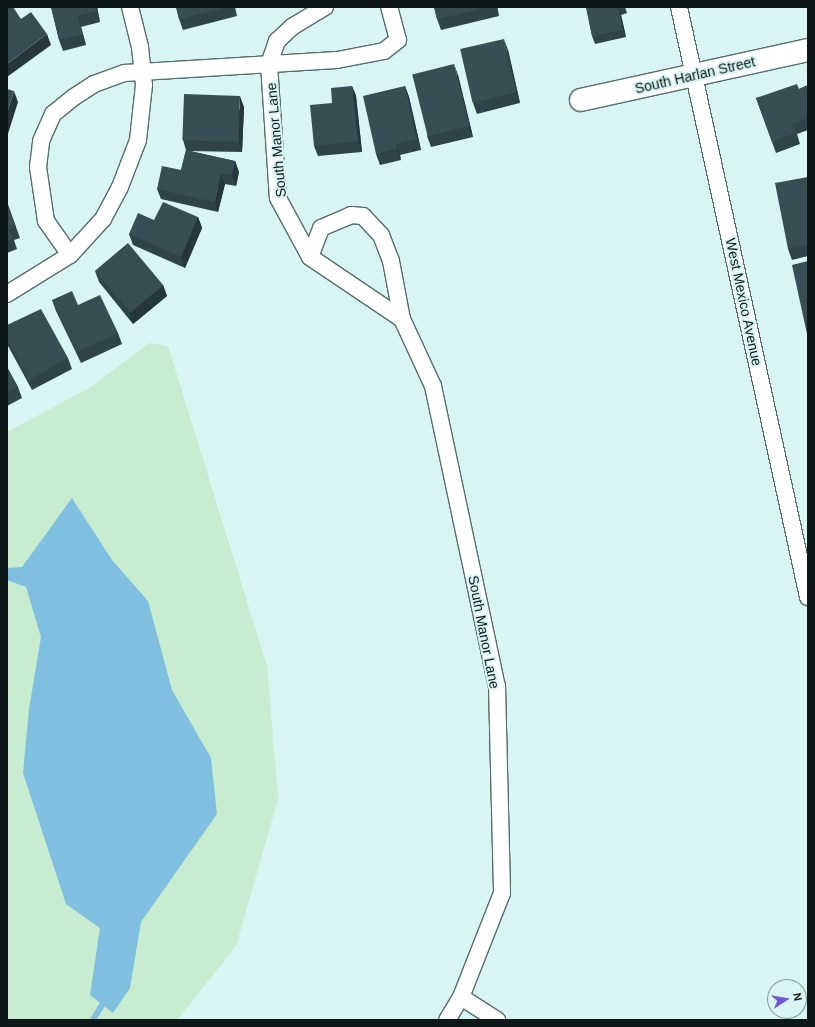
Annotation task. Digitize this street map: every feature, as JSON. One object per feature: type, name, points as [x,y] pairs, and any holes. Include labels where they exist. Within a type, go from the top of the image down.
[{"type":"street","points":[[7,294],[70,255],[103,219],[120,187],[138,140],[143,71],[130,7]]},
{"type":"street","points":[[269,64],[277,41],[292,26],[325,7]]},
{"type":"street","points":[[70,255],[46,221],[40,199],[41,141],[53,114],[74,97],[94,84],[143,71],[337,60],[384,52],[398,40],[389,7]]},
{"type":"street","name":"West Mexico Avenue","points":[[679,7],[808,596]]},
{"type":"street","name":"South Harlan Street","points":[[581,100],[808,50]]},
{"type":"street","name":"South Manor Lane","points":[[269,64],[278,198],[310,257],[402,319]]},
{"type":"street","name":"South Manor Lane","points":[[310,257],[321,228],[351,215],[363,216],[381,235],[391,261],[402,319],[433,386],[496,686],[502,893],[461,997],[447,1020]]},
{"type":"street","points":[[461,997],[497,1020]]},
{"type":"green space","points":[[149,343],[168,346],[267,666],[278,799],[236,946],[177,1020],[7,1020],[7,432],[91,387]]},
{"type":"water","points":[[72,498],[112,560],[148,601],[172,690],[211,758],[217,814],[141,922],[130,988],[113,1013],[90,995],[100,928],[66,904],[23,773],[29,709],[41,637],[26,587],[7,580],[7,568],[22,567]]},
{"type":"building","points":[[7,7],[13,7],[21,19],[31,12],[47,34],[7,64]]},
{"type":"building","points":[[51,7],[95,7],[97,11],[78,16],[82,34],[59,40]]},
{"type":"building","points":[[176,7],[227,7],[179,19]]},
{"type":"building","points":[[434,7],[489,7],[437,19]]},
{"type":"building","points":[[586,7],[618,7],[623,30],[592,36]]},
{"type":"building","points":[[504,39],[516,93],[473,103],[460,49]]},
{"type":"building","points":[[454,64],[469,126],[428,137],[412,74]]},
{"type":"building","points":[[797,84],[799,89],[808,85],[808,118],[792,124],[796,133],[772,142],[756,98]]},
{"type":"building","points":[[352,86],[358,141],[314,146],[310,105],[332,103],[331,88]]},
{"type":"building","points":[[405,86],[417,139],[396,144],[397,149],[376,154],[363,96]]},
{"type":"building","points":[[7,89],[14,91],[7,113]]},
{"type":"building","points":[[184,94],[240,96],[238,142],[182,140]]},
{"type":"building","points":[[186,150],[235,161],[232,175],[221,173],[215,202],[157,189],[162,166],[181,170]]},
{"type":"building","points":[[808,177],[808,245],[788,249],[775,183]]},
{"type":"building","points":[[7,202],[16,227],[9,229],[13,238],[7,240]]},
{"type":"building","points":[[163,202],[198,217],[181,257],[129,234],[138,213],[154,220]]},
{"type":"building","points":[[128,243],[163,285],[130,313],[95,271]]},
{"type":"building","points":[[808,261],[808,334],[807,334],[792,265]]},
{"type":"building","points":[[72,291],[78,305],[100,295],[118,333],[77,352],[52,300]]},
{"type":"building","points":[[41,309],[68,358],[29,380],[7,340],[7,325]]},
{"type":"building","points":[[7,367],[18,387],[7,393]]},
{"type":"waterway","points":[[93,1020],[104,1002]]}]
